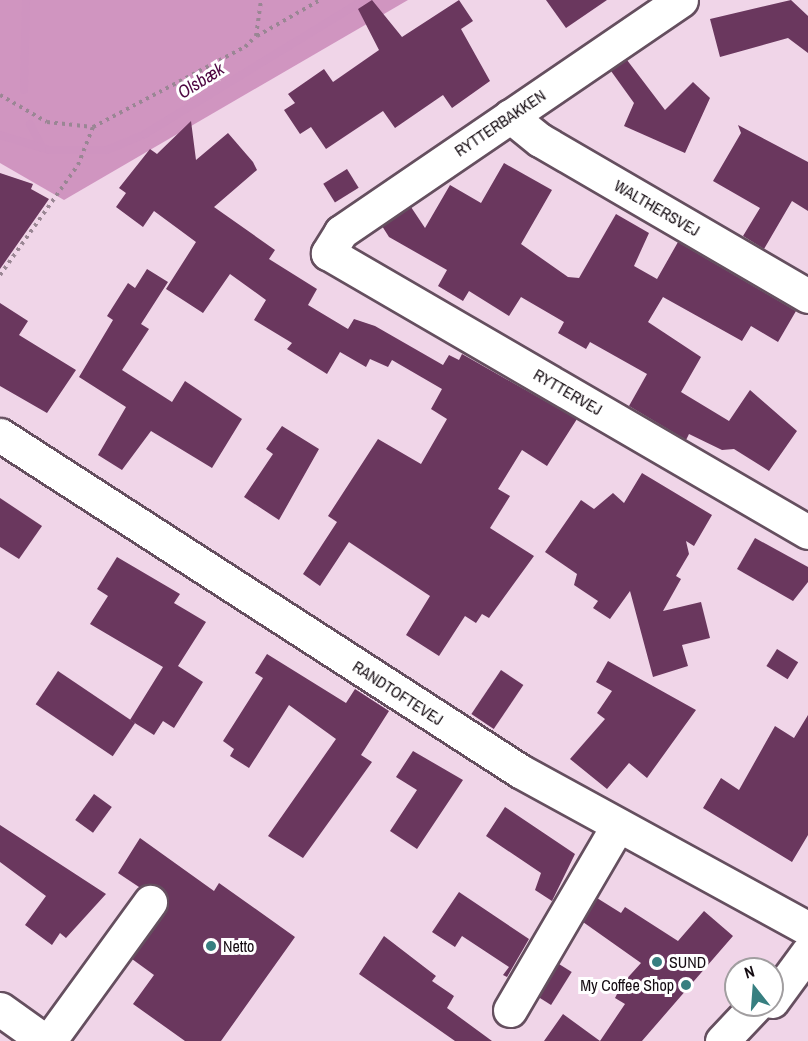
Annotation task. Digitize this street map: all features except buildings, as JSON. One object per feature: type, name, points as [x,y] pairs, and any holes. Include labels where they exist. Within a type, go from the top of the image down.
[{"type":"street","name":"RYTTERBAKKEN","points":[[328,252],[341,232],[681,0]]},
{"type":"street","name":"WALTHERSVEJ","points":[[510,116],[540,140],[808,296]]},
{"type":"street","name":"RYTTERVEJ","points":[[328,252],[808,532]]},
{"type":"street","name":"RANDTOFTEVEJ","points":[[0,435],[520,771],[808,929]]},
{"type":"street","points":[[510,1010],[618,825]]},
{"type":"street","points":[[49,1041],[150,902]]},
{"type":"street","points":[[784,976],[808,951]]},
{"type":"street","points":[[784,984],[808,951]]},
{"type":"street","points":[[0,1009],[45,1041]]},
{"type":"street","points":[[722,1041],[745,1017]]},
{"type":"street","points":[[742,1041],[760,1017]]},
{"type":"path","points":[[256,36],[261,0]]},
{"type":"path","points":[[0,95],[47,122],[93,127],[123,116],[320,0]]},
{"type":"path","points":[[0,275],[78,165],[93,127]]},
{"type":"shaded area","points":[[0,0],[408,0],[64,200],[0,163]]},
{"type":"waterway","name":"Olsbæk","points":[[24,90],[26,0]]},
{"type":"waterway","name":"Olsbæk","points":[[0,135],[49,150],[107,150],[145,134],[364,0]]},
{"type":"waterway","name":"Olsbæk","points":[[30,124],[42,148]]},
{"type":"place","name":"Netto","points":[[211,946]]},
{"type":"place","name":"SUND","points":[[657,962]]},
{"type":"place","name":"My Coffee Shop","points":[[686,985]]}]
